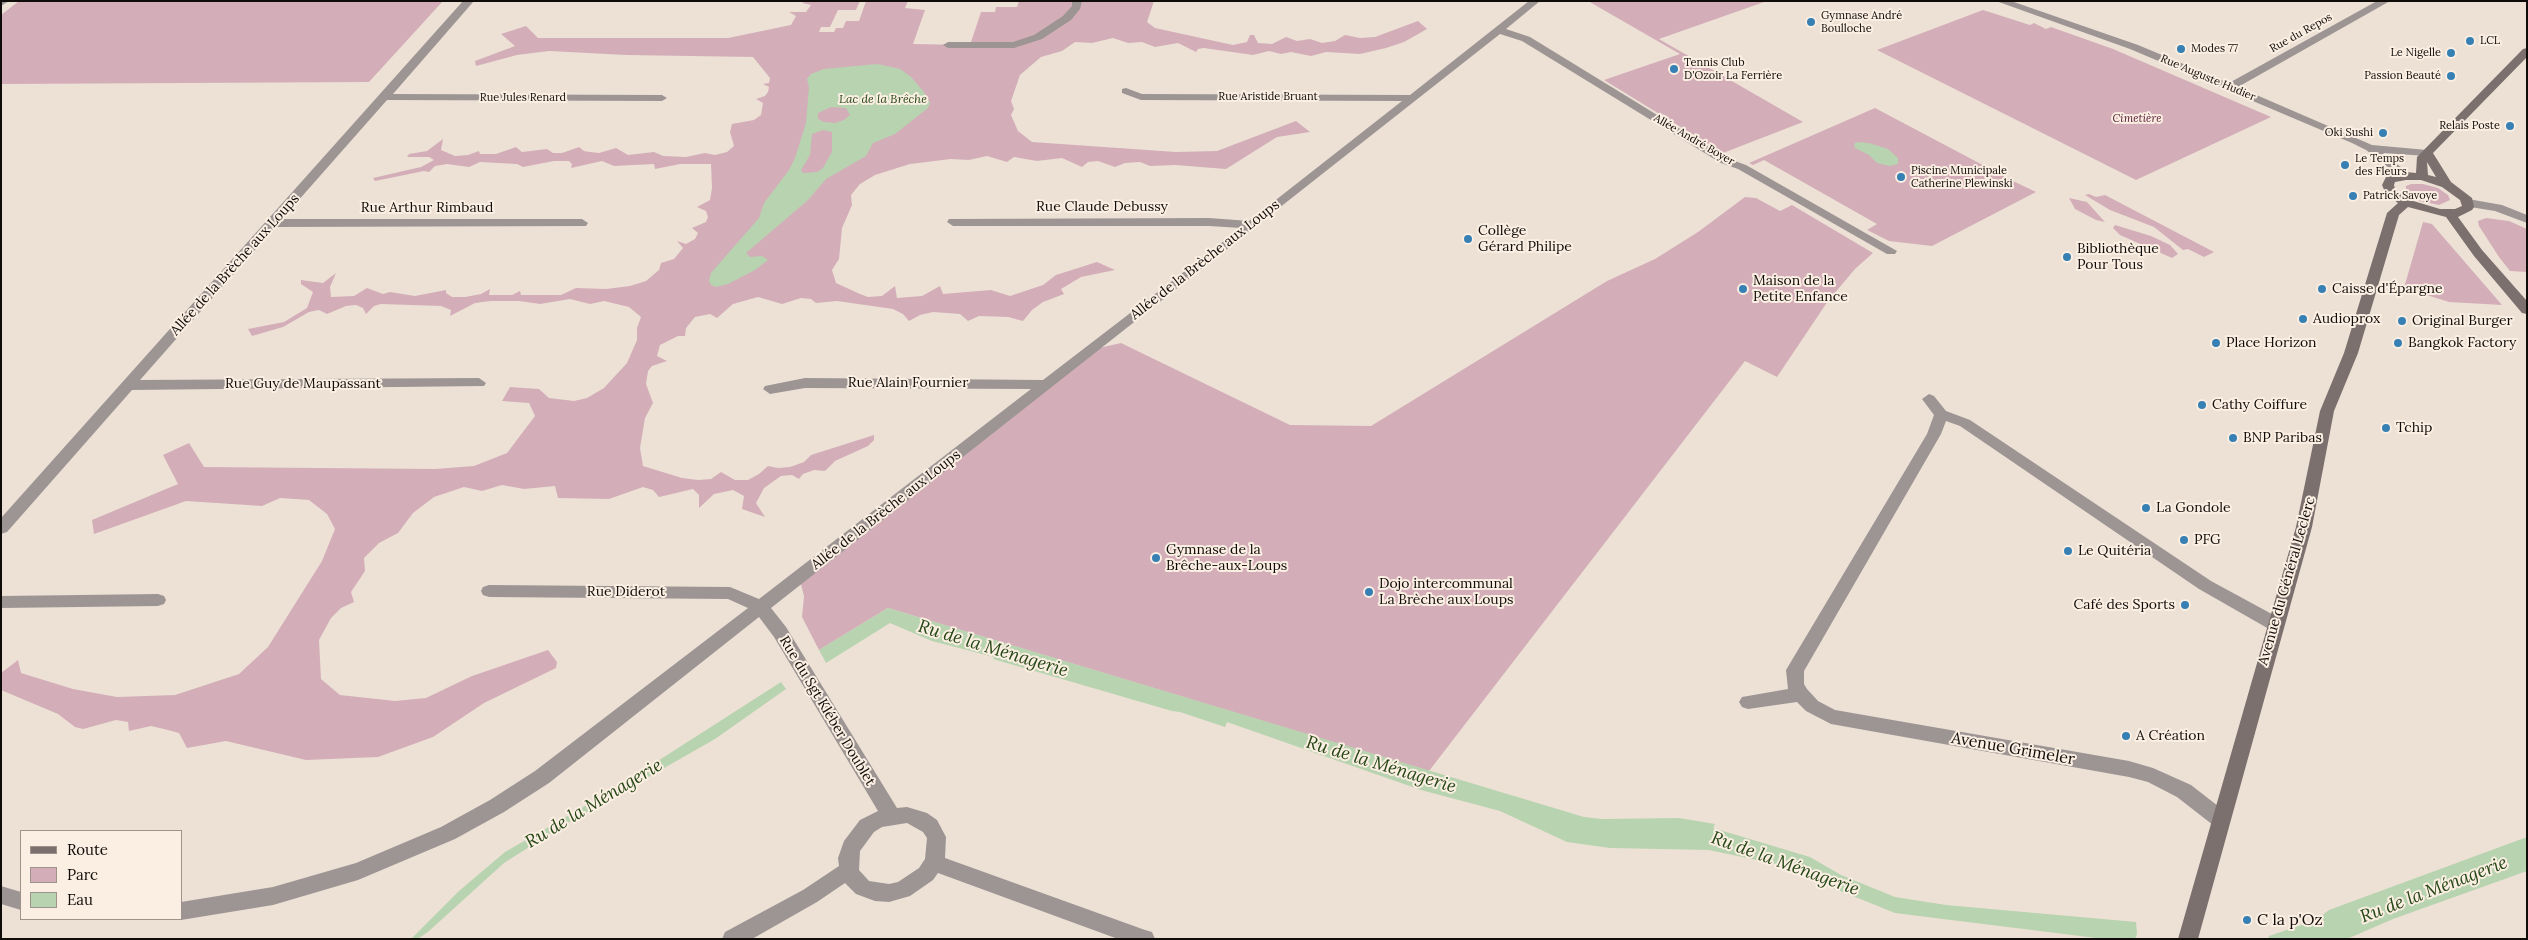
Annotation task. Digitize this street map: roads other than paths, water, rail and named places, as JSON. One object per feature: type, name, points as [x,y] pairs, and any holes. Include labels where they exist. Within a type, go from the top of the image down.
[{"type":"street","name":"Allée de la Brèche aux Loups","points":[[1,528],[468,1]]},
{"type":"street","points":[[948,45],[1014,45],[1038,37],[1067,18],[1077,7],[1077,1]]},
{"type":"street","name":"Allée de la Brèche aux Loups","points":[[182,912],[256,899],[311,886],[358,871],[448,833],[497,806],[560,764],[1252,225],[1535,1]]},
{"type":"street","name":"Rue Auguste Hudier","points":[[2000,1],[2111,38],[2230,87],[2370,148],[2406,176]]},
{"type":"street","name":"Rue du Repos","points":[[2230,87],[2385,1]]},
{"type":"street","name":"Allée André Boyer","points":[[1498,30],[1526,39],[1725,160],[1742,167],[1891,251]]},
{"type":"street","points":[[2422,177],[2421,159],[2527,51]]},
{"type":"street","name":"Rue Aristide Bruant","points":[[1126,91],[1141,96],[1411,98]]},
{"type":"street","name":"Rue Jules Renard","points":[[383,97],[662,98]]},
{"type":"street","points":[[2370,148],[2427,153]]},
{"type":"street","points":[[2427,153],[2446,184]]},
{"type":"street","points":[[2468,203],[2464,211],[2450,214],[2428,211],[2406,203],[2390,191],[2388,185],[2390,180],[2396,177],[2422,177],[2446,184],[2462,193],[2468,203],[2498,208],[2527,219]]},
{"type":"street","name":"Avenue du Général Leclerc","points":[[2188,939],[2220,819],[2304,527],[2327,410],[2351,353],[2393,213],[2406,203]]},
{"type":"street","points":[[2450,214],[2478,253],[2527,310]]},
{"type":"street","name":"Rue Claude Debussy","points":[[953,222],[1208,222],[1252,225]]},
{"type":"street","name":"Rue Arthur Rimbaud","points":[[272,223],[582,223]]},
{"type":"street","name":"Rue Guy de Maupassant","points":[[128,385],[479,383]]},
{"type":"street","name":"Rue Alain Fournier","points":[[770,388],[805,383],[1046,385]]},
{"type":"street","points":[[1929,399],[1941,414],[1965,423],[2205,585],[2275,624]]},
{"type":"street","points":[[1748,702],[1801,694],[1795,685],[1795,670],[1934,434],[1941,414]]},
{"type":"street","name":"Rue Diderot","points":[[489,591],[730,593],[761,607]]},
{"type":"street","points":[[1,602],[158,600]]},
{"type":"street","name":"Rue du Sgt Kléber Doublet","points":[[761,607],[780,632],[876,793],[892,816]]},
{"type":"street","name":"Avenue Grimeler","points":[[1801,694],[1812,706],[1831,717],[2129,769],[2153,776],[2184,791],[2220,819]]},
{"type":"street","points":[[907,815],[920,819],[930,826],[936,837],[937,849],[934,862],[926,874],[916,883],[903,890],[889,893],[875,892],[863,888],[854,881],[849,870],[849,852],[857,836],[867,826],[892,816],[907,815]]},
{"type":"street","points":[[934,862],[1144,939]]},
{"type":"street","points":[[732,939],[810,896],[849,870]]},
{"type":"street","points":[[1,896],[20,902]]},
{"type":"water","name":"Lac de la Brêche","points":[[877,64],[900,69],[911,77],[924,92],[930,103],[928,108],[895,134],[873,143],[866,156],[826,179],[808,200],[746,253],[750,257],[762,256],[768,260],[755,270],[728,284],[716,287],[711,285],[709,281],[711,273],[759,218],[764,203],[789,170],[795,158],[806,123],[809,87],[807,79],[811,74],[824,69]],"holes":[[[831,107],[846,108],[850,115],[844,120],[835,123],[824,122],[818,119],[818,113]],[[823,130],[832,132],[832,152],[823,168],[817,172],[803,173],[801,170],[810,155],[812,134]]]},
{"type":"water","points":[[1857,142],[1869,143],[1888,149],[1898,158],[1898,164],[1890,166],[1877,163],[1869,155],[1855,148],[1854,144]]},
{"type":"water","name":"Ru de la Ménagerie","points":[[888,608],[1584,817],[1602,819],[1679,818],[1715,824],[1713,828],[1810,857],[1841,875],[1895,897],[1946,905],[2136,922],[2137,934],[2135,939],[2104,939],[1895,913],[1771,863],[1709,850],[1610,848],[1567,842],[1500,811],[1421,790],[1227,722],[1225,727],[1180,712],[993,659],[994,657],[932,641],[890,623],[826,663],[819,650]]},
{"type":"water","name":"Ru de la Ménagerie","points":[[781,682],[786,689],[715,739],[559,828],[504,863],[429,931],[418,939],[411,939],[459,891],[505,852],[611,791]]},
{"type":"water","name":"Ru de la Ménagerie","points":[[2527,837],[2527,871],[2393,919],[2347,939],[2268,939],[2269,936],[2316,920],[2329,910]]},
{"type":"place","name":"Gymnase André Boulloche","points":[[1811,22]]},
{"type":"place","name":"LCL","points":[[2470,41]]},
{"type":"place","name":"Modes 77","points":[[2181,49]]},
{"type":"place","name":"Le Nigelle","points":[[2451,53]]},
{"type":"place","name":"Tennis Club D'Ozoir La Ferrière","points":[[1674,69]]},
{"type":"place","name":"Passion Beauté","points":[[2451,76]]},
{"type":"place","name":"Relais Poste","points":[[2510,126]]},
{"type":"place","name":"Oki Sushi","points":[[2383,133]]},
{"type":"place","name":"Le Temps des Fleurs","points":[[2345,165]]},
{"type":"place","name":"Piscine Municipale Catherine Plewinski","points":[[1901,177]]},
{"type":"place","name":"Patrick Savoye","points":[[2353,196]]},
{"type":"place","name":"Collège Gérard Philipe","points":[[1468,239]]},
{"type":"place","name":"Bibliothèque Pour Tous","points":[[2067,257]]},
{"type":"place","name":"Maison de la Petite Enfance","points":[[1743,289]]},
{"type":"place","name":"Caisse d'Épargne","points":[[2322,289]]},
{"type":"place","name":"Audioprox","points":[[2303,319]]},
{"type":"place","name":"Original Burger","points":[[2402,321]]},
{"type":"place","name":"Place Horizon","points":[[2216,343]]},
{"type":"place","name":"Bangkok Factory","points":[[2398,343]]},
{"type":"place","name":"Cathy Coiffure","points":[[2202,405]]},
{"type":"place","name":"Tchip","points":[[2386,428]]},
{"type":"place","name":"BNP Paribas","points":[[2233,438]]},
{"type":"place","name":"La Gondole","points":[[2146,508]]},
{"type":"place","name":"PFG","points":[[2184,540]]},
{"type":"place","name":"Le Quitéria","points":[[2068,551]]},
{"type":"place","name":"Gymnase de la Brêche-aux-Loups","points":[[1156,558]]},
{"type":"place","name":"Dojo intercommunal La Brèche aux Loups","points":[[1369,592]]},
{"type":"place","name":"Café des Sports","points":[[2185,605]]},
{"type":"place","name":"A Création","points":[[2126,736]]},
{"type":"place","name":"C la p'Oz","points":[[2247,920]]},
{"type":"park label","name":"Cimetière","points":[[2137,119]]}]
